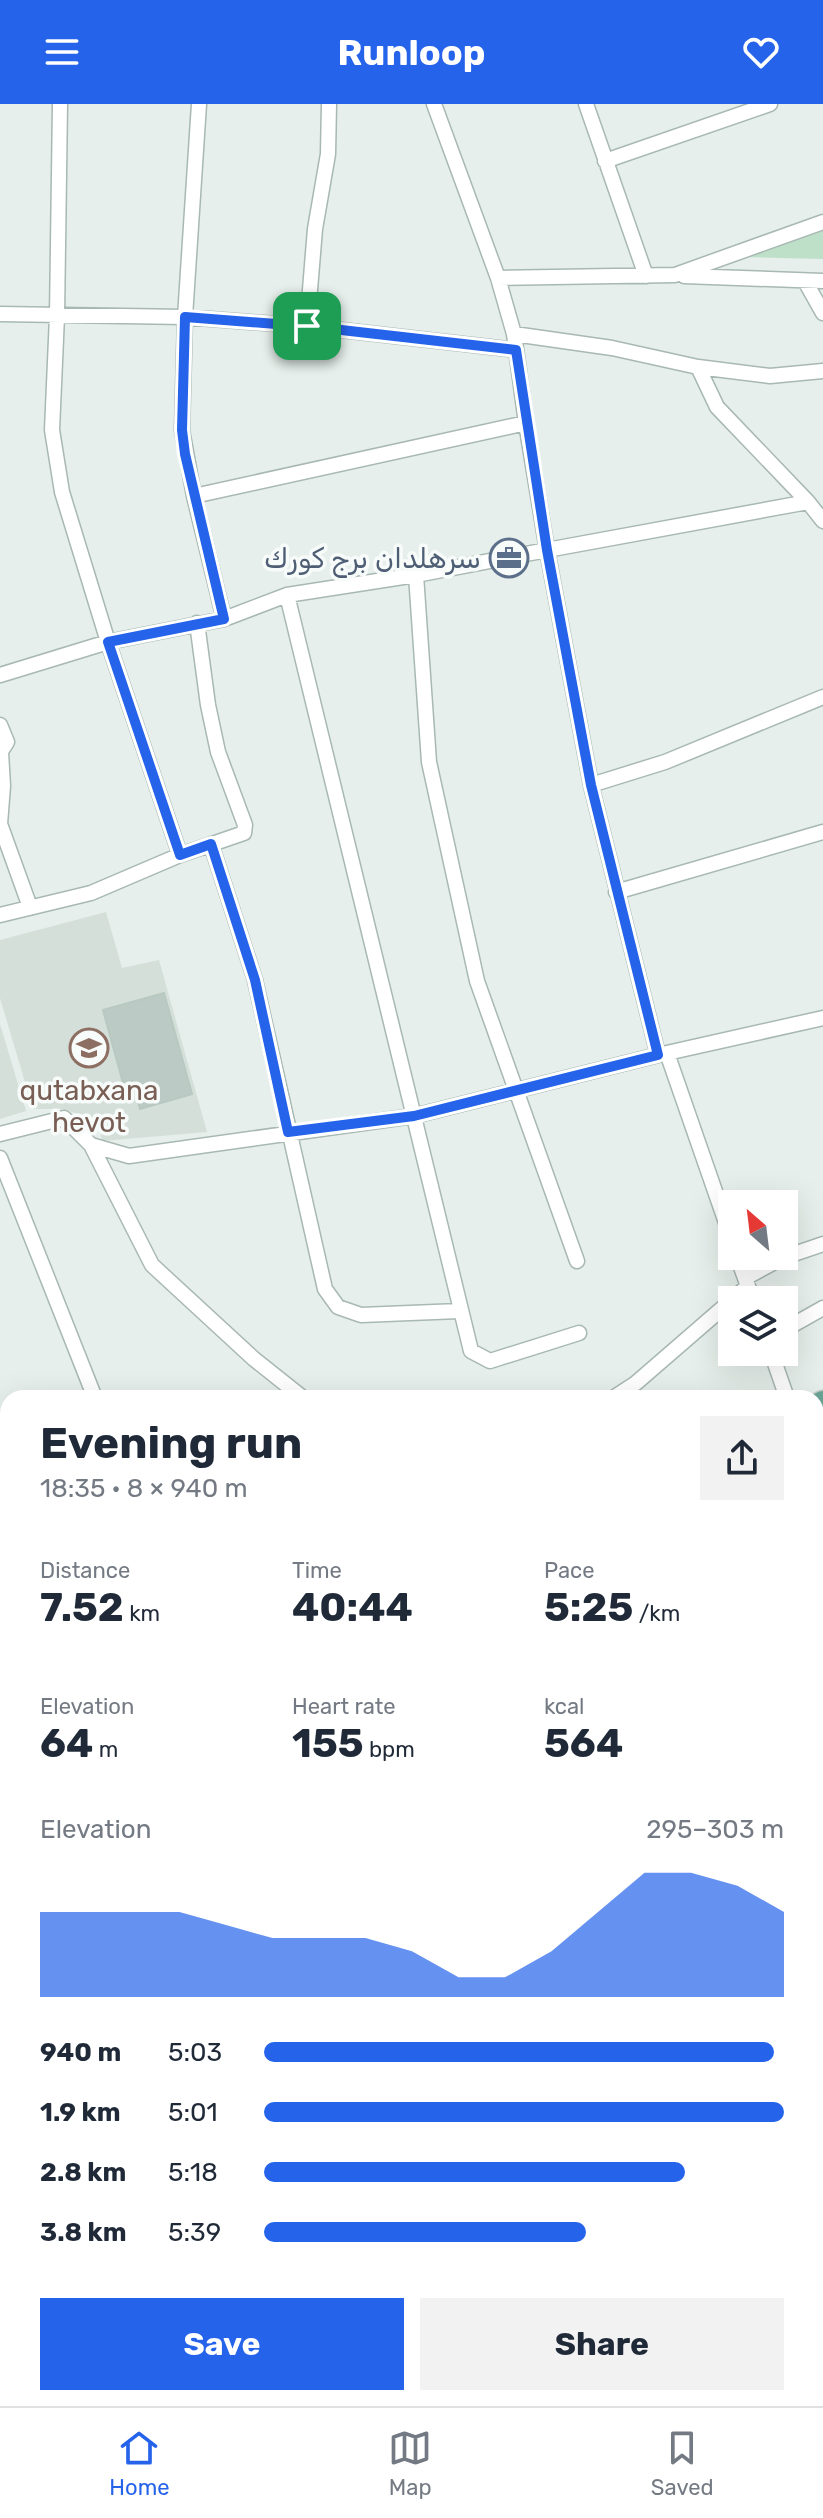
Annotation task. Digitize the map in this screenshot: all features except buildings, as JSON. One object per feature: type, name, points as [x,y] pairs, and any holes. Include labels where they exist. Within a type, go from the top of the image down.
[{"type":"street","points":[[60,104],[52,430],[62,492],[108,642],[180,855]]},
{"type":"street","points":[[199,104],[185,317],[182,430],[194,496],[224,619]]},
{"type":"street","points":[[307,326],[315,229],[328,154],[329,104]]},
{"type":"street","points":[[434,104],[498,278],[514,334],[547,550],[591,785],[616,892],[662,1054],[718,1203]]},
{"type":"street","points":[[586,104],[646,276]]},
{"type":"street","points":[[605,161],[770,104]]},
{"type":"street","points":[[675,275],[823,222]]},
{"type":"street","points":[[498,278],[675,275],[823,281]]},
{"type":"street","points":[[805,281],[823,313]]},
{"type":"street","points":[[0,314],[185,317],[307,326],[516,350]]},
{"type":"street","points":[[514,334],[612,348],[698,367],[770,376],[823,371]]},
{"type":"street","points":[[698,367],[717,407],[823,521]]},
{"type":"street","points":[[194,496],[526,423]]},
{"type":"street","points":[[0,675],[108,642],[224,619],[287,595],[416,575],[808,502]]},
{"type":"street","points":[[416,575],[429,762],[477,981],[577,1261]]},
{"type":"street","points":[[287,595],[471,1351],[490,1361],[579,1333]]},
{"type":"street","points":[[0,915],[91,893],[180,855],[244,833],[245,825],[218,752],[197,623]]},
{"type":"street","points":[[591,785],[665,762],[823,697]]},
{"type":"street","points":[[0,725],[7,742],[0,753],[3,786],[0,824],[30,907]]},
{"type":"street","points":[[616,892],[823,832]]},
{"type":"street","points":[[211,844],[255,980],[325,1289],[338,1307],[361,1315],[459,1311]]},
{"type":"street","points":[[91,1145],[129,1156],[414,1116],[662,1054],[823,1018]]},
{"type":"street","points":[[0,1134],[64,1118],[91,1145],[152,1265],[254,1359],[293,1390]]},
{"type":"street","points":[[0,1158],[92,1390]]},
{"type":"street","points":[[751,1286],[782,1258],[823,1244]]},
{"type":"street","points":[[798,1322],[823,1308]]},
{"type":"street","points":[[625,1390],[718,1314]]},
{"type":"street","points":[[776,1366],[784,1390]]},
{"type":"shaded area","points":[[106,912],[122,968],[159,960],[207,1132],[102,1141],[98,1119],[61,1109],[33,1109],[0,998],[0,940]]},
{"type":"shaded area","points":[[0,1024],[26,1111],[0,1119]]},
{"type":"green space","points":[[823,230],[823,259],[746,257]]},
{"type":"place","name":"سرهلدان برج كورك","points":[[509,558]]},
{"type":"place","name":"qutabxana hevot","points":[[89,1048]]},
{"type":"route","points":[[185,317],[307,326],[516,350],[547,550],[591,785],[658,1055],[414,1116],[288,1132],[255,980],[211,844],[180,855],[108,642],[224,619],[185,454],[182,430],[185,317]]}]
